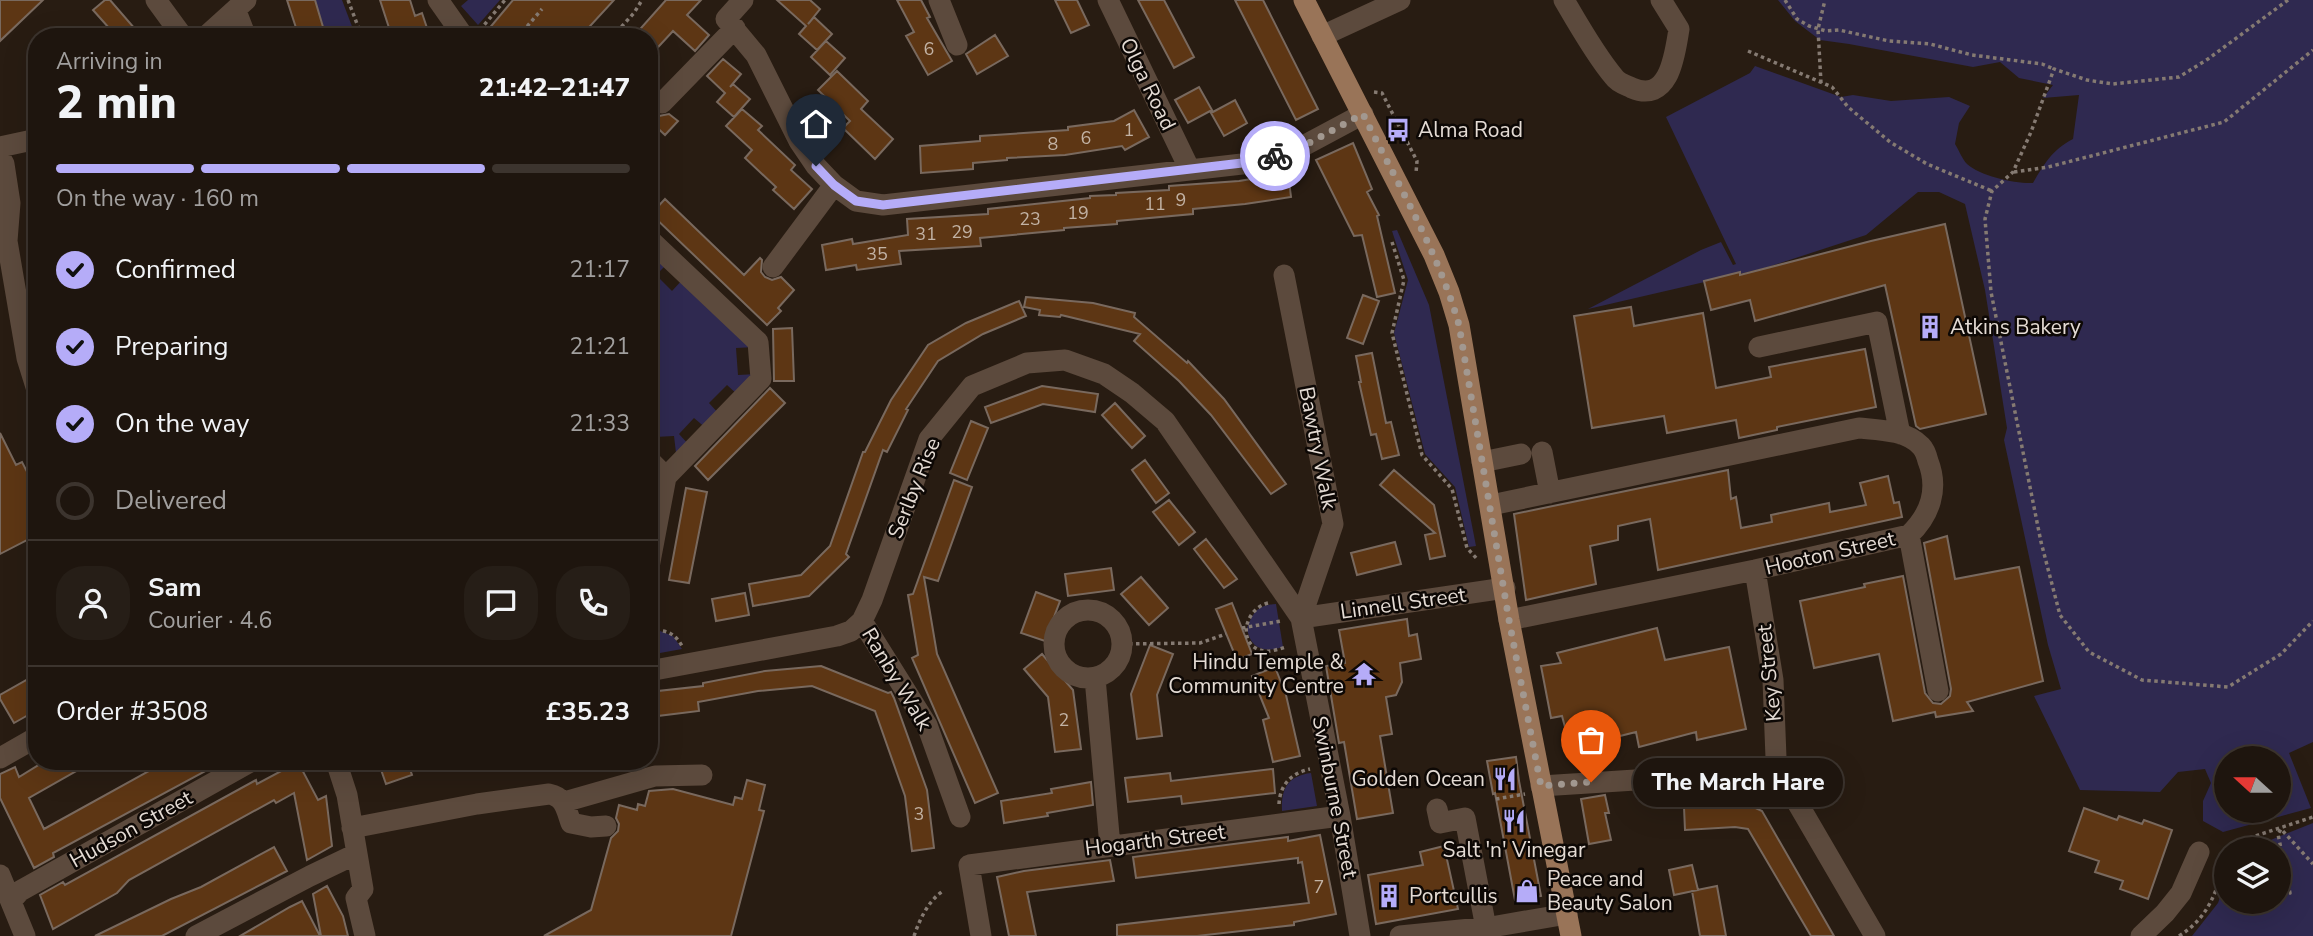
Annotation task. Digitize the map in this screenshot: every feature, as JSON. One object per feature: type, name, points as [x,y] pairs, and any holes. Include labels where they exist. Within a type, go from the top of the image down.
[{"type":"main road","points":[[1304,0],[1434,255],[1459,325],[1509,620],[1571,936]]},
{"type":"street","points":[[156,0],[176,28]]},
{"type":"street","points":[[438,0],[458,28]]},
{"type":"street","points":[[743,0],[726,19],[756,55],[799,141],[816,166],[834,185],[856,201],[883,205],[1242,163],[1292,152],[1363,114]]},
{"type":"street","points":[[939,0],[957,45]]},
{"type":"street","name":"Olga Road","points":[[1108,0],[1189,168]]},
{"type":"street","points":[[1322,36],[1401,0]]},
{"type":"street","points":[[1564,0],[1615,79],[1639,91],[1652,91],[1667,78],[1675,57],[1679,29],[1661,0]]},
{"type":"street","points":[[215,28],[241,5]]},
{"type":"street","points":[[241,5],[245,28]]},
{"type":"street","points":[[662,103],[735,29]]},
{"type":"street","points":[[0,147],[28,141]]},
{"type":"street","points":[[0,157],[4,164],[10,204],[8,242],[28,361]]},
{"type":"street","points":[[772,267],[834,185]]},
{"type":"street","points":[[658,248],[758,342],[761,373],[761,379],[666,477],[658,519]]},
{"type":"street","name":"Bawtry Walk","points":[[1284,275],[1333,524],[1301,618]]},
{"type":"street","points":[[1759,347],[1877,322],[1900,434]]},
{"type":"street","name":"Serlby Rise","points":[[862,621],[873,600],[929,439],[972,386],[1027,363],[1065,360],[1104,374],[1165,421],[1301,618]]},
{"type":"street","points":[[1490,505],[1860,429],[1895,431],[1900,434]]},
{"type":"street","name":"Hooton Street","points":[[1509,620],[1755,570],[1909,535],[1922,522],[1934,488],[1930,464],[1922,446],[1900,434]]},
{"type":"street","points":[[1482,462],[1532,453],[1550,493]]},
{"type":"street","points":[[658,469],[666,477]]},
{"type":"street","points":[[1909,535],[1938,691]]},
{"type":"street","name":"Key Street","points":[[1755,570],[1773,681],[1776,724],[1776,758],[1768,775]]},
{"type":"street","name":"Linnell Street","points":[[1301,618],[1505,588]]},
{"type":"street","points":[[1080,610],[1095,610],[1109,617],[1119,628],[1122,644],[1119,659],[1109,671],[1095,678],[1079,678],[1065,671],[1056,659],[1053,644],[1056,629],[1066,617],[1080,610]]},
{"type":"street","name":"Swinburne Street","points":[[1301,618],[1340,816],[1360,936]]},
{"type":"street","points":[[658,669],[837,636],[851,631],[862,621]]},
{"type":"street","name":"Ranby Walk","points":[[862,621],[927,725],[960,817]]},
{"type":"street","points":[[1095,678],[1110,846]]},
{"type":"street","points":[[0,758],[28,742]]},
{"type":"street","name":"Hudson Street","points":[[12,900],[20,891],[236,770]]},
{"type":"street","points":[[339,770],[347,795],[363,889],[356,898],[365,936]]},
{"type":"street","points":[[1542,789],[1730,774],[1768,775],[1787,785],[1875,936]]},
{"type":"street","points":[[565,802],[655,776],[702,775]]},
{"type":"street","points":[[352,828],[477,804],[549,794],[565,802],[571,823],[591,828],[606,826]]},
{"type":"street","points":[[1437,809],[1440,823],[1465,818],[1486,928]]},
{"type":"street","name":"Hogarth Street","points":[[981,936],[969,865],[1340,816]]},
{"type":"street","points":[[2141,936],[2181,893],[2199,852]]},
{"type":"street","points":[[196,936],[356,854]]},
{"type":"street","points":[[0,874],[25,936]]},
{"type":"street","points":[[1400,936],[1458,934],[1567,914]]},
{"type":"path","points":[[348,0],[359,28]]},
{"type":"path","points":[[482,28],[505,0]]},
{"type":"path","points":[[621,28],[635,13],[642,0]]},
{"type":"path","points":[[1785,0],[1797,19],[1818,29],[1839,30],[1889,41],[1930,44],[1972,55],[2042,64],[2087,80],[2113,84],[2179,77],[2288,0]]},
{"type":"path","points":[[1821,83],[1818,29],[1825,0]]},
{"type":"path","points":[[526,28],[542,9]]},
{"type":"path","points":[[2013,172],[2048,167],[2224,122],[2313,50]]},
{"type":"path","points":[[1748,51],[1832,88],[1849,107],[1890,142],[1927,164],[1992,191]]},
{"type":"path","points":[[2054,69],[2013,172],[1992,191],[1985,219],[1991,292],[2041,542],[2060,615],[2089,652],[2142,680],[2228,687],[2281,654],[2313,621]]},
{"type":"path","points":[[1371,92],[1382,93],[1416,161],[1415,171]]},
{"type":"path","points":[[1392,242],[1404,280],[1392,333],[1422,455],[1452,489],[1467,548],[1478,560]]},
{"type":"path","points":[[1243,627],[1254,610],[1268,603],[1276,603],[1301,618]]},
{"type":"path","points":[[1243,627],[1301,618]]},
{"type":"path","points":[[1243,627],[1250,642],[1261,650],[1306,643]]},
{"type":"path","points":[[658,630],[674,635],[682,647],[685,664]]},
{"type":"path","points":[[1122,644],[1200,643],[1226,634]]},
{"type":"path","points":[[1281,824],[1279,799],[1287,780],[1306,770],[1330,767]]},
{"type":"path","points":[[1496,799],[1542,789]]},
{"type":"path","points":[[2254,837],[2313,817]]},
{"type":"path","points":[[2281,829],[2313,864]]},
{"type":"path","points":[[2279,837],[2281,829]]},
{"type":"path","points":[[914,936],[920,919],[935,896],[943,891]]},
{"type":"path","points":[[2179,936],[2195,926],[2214,897]]},
{"type":"shaded area","points":[[315,0],[342,0],[353,28],[324,28]]},
{"type":"shaded area","points":[[468,0],[500,0],[478,25],[461,6]]},
{"type":"shaded area","points":[[1778,0],[2313,0],[2313,742],[2291,752],[2291,746],[2214,746],[2214,823],[2256,823],[2223,832],[2203,821],[2203,801],[2211,783],[2205,769],[2178,772],[2160,792],[2080,790],[2034,696],[2061,689],[2048,645],[2004,440],[2007,428],[1985,290],[1965,204],[1939,192],[1918,192],[1866,235],[1765,268],[1588,309],[1721,242],[1733,265],[1736,264],[1666,117],[1750,73],[1755,66],[1841,97],[1853,95],[1891,101],[1949,97],[1970,106],[1959,123],[1955,144],[1965,162],[1973,168],[2008,181],[2033,183],[2054,153],[2073,139],[2079,95],[2043,98],[2053,85],[2019,78],[2000,62],[1973,67],[1820,40],[1795,21]]},
{"type":"shaded area","points":[[1397,230],[1429,305],[1476,546],[1469,547],[1455,487],[1425,454],[1394,333],[1408,280],[1392,231]]},
{"type":"shaded area","points":[[658,253],[668,263],[658,273]]},
{"type":"shaded area","points":[[658,277],[672,291],[684,278],[755,347],[736,348],[738,375],[757,374],[739,396],[727,385],[709,403],[720,415],[707,429],[694,418],[679,434],[690,446],[676,453],[674,436],[658,437]]},
{"type":"shaded area","points":[[1276,604],[1283,647],[1270,650],[1259,648],[1251,641],[1247,628],[1257,610]]},
{"type":"shaded area","points":[[658,631],[673,636],[682,649],[658,653]]},
{"type":"shaded area","points":[[2291,758],[2311,808],[2291,813]]},
{"type":"shaded area","points":[[1311,773],[1317,806],[1282,811],[1283,796],[1291,780]]},
{"type":"shaded area","points":[[2313,823],[2313,936],[2192,936],[2214,908],[2214,914],[2291,914],[2291,837],[2278,837]]},
{"type":"building","points":[[0,0],[43,0],[0,41]]},
{"type":"building","points":[[105,0],[110,0],[134,28],[109,28],[93,10]]},
{"type":"building","points":[[287,0],[315,0],[323,28],[296,28]]},
{"type":"building","points":[[380,0],[410,0],[415,16],[422,13],[427,28],[389,28]]},
{"type":"building","points":[[513,0],[614,0],[588,28],[490,28]]},
{"type":"building","points":[[666,0],[701,0],[687,15],[709,35],[695,51],[673,31],[658,47],[658,28],[641,28]]},
{"type":"building","points":[[777,0],[810,0],[820,9],[808,24],[814,17],[832,34],[817,50],[799,34],[806,26]]},
{"type":"building","points":[[897,0],[921,0],[930,17],[927,18],[952,61],[928,75],[906,36],[914,32]]},
{"type":"building","points":[[1055,0],[1077,0],[1089,25],[1071,33]]},
{"type":"building","points":[[1138,0],[1164,0],[1194,57],[1174,68]]},
{"type":"building","points":[[1235,0],[1263,0],[1318,109],[1296,120]]},
{"type":"building","points":[[995,35],[1008,56],[977,74],[966,54]]},
{"type":"building","points":[[826,41],[845,58],[830,75],[811,57]]},
{"type":"building","points":[[723,59],[741,74],[730,87],[733,84],[750,99],[734,117],[717,102],[725,93],[707,76]]},
{"type":"building","points":[[837,71],[868,101],[861,109],[893,139],[875,159],[843,128],[850,121],[818,90]]},
{"type":"building","points":[[1199,87],[1212,110],[1188,123],[1175,100]]},
{"type":"building","points":[[1235,100],[1247,123],[1224,136],[1211,113]]},
{"type":"building","points":[[742,109],[762,126],[758,130],[795,165],[791,170],[812,189],[794,209],[773,190],[776,187],[745,158],[752,150],[726,126]]},
{"type":"building","points":[[1134,110],[1149,137],[1125,150],[1122,146],[1065,155],[1007,158],[973,163],[973,169],[921,173],[920,146],[980,141],[980,136],[1068,130],[1068,127],[1114,121]]},
{"type":"building","points":[[669,114],[678,121],[665,135],[658,128],[658,116]]},
{"type":"building","points":[[1353,143],[1372,189],[1367,192],[1379,215],[1377,216],[1395,293],[1377,297],[1362,235],[1354,236],[1316,160]]},
{"type":"building","points":[[1288,173],[1291,197],[1193,209],[1193,214],[980,238],[981,246],[899,251],[901,264],[857,270],[856,265],[826,270],[822,245],[852,239],[853,244],[908,235],[907,219],[988,214],[988,209],[1116,193],[1169,190],[1169,186],[1239,181]]},
{"type":"building","points":[[665,199],[744,275],[760,258],[761,272],[765,277],[772,280],[781,277],[794,290],[778,308],[781,311],[767,325],[658,221],[658,206]]},
{"type":"building","name":"Atkins Bakery","points":[[1945,224],[1986,414],[1920,429],[1916,426],[1885,285],[1755,321],[1750,300],[1711,310],[1704,281],[1740,272],[1740,275]]},
{"type":"building","points":[[1363,295],[1379,301],[1363,344],[1347,338]]},
{"type":"building","points":[[1026,297],[1093,303],[1135,313],[1134,317],[1187,363],[1188,361],[1224,399],[1286,484],[1271,494],[1211,415],[1179,381],[1134,341],[1140,334],[1061,315],[1039,315],[1040,310],[1024,307]]},
{"type":"building","points":[[1019,301],[1026,316],[983,334],[938,361],[906,409],[908,410],[887,452],[883,450],[846,554],[849,557],[809,596],[753,606],[749,584],[801,575],[830,546],[863,452],[891,400],[928,345],[966,323]]},
{"type":"building","points":[[1631,307],[1634,326],[1703,313],[1716,388],[1771,377],[1769,367],[1865,349],[1876,407],[1777,427],[1777,430],[1739,438],[1736,420],[1667,433],[1664,416],[1592,428],[1574,316]]},
{"type":"building","points":[[792,328],[794,381],[774,381],[773,329]]},
{"type":"building","points":[[1372,353],[1386,423],[1391,422],[1399,455],[1382,459],[1376,434],[1371,435],[1356,356]]},
{"type":"building","points":[[1042,386],[1098,394],[1095,412],[1043,404],[991,423],[985,407]]},
{"type":"building","points":[[770,388],[785,403],[708,480],[695,466]]},
{"type":"building","points":[[1115,403],[1145,436],[1132,448],[1102,415]]},
{"type":"building","points":[[971,421],[988,428],[967,480],[950,473]]},
{"type":"building","points":[[0,433],[16,465],[22,462],[28,474],[28,540],[0,554]]},
{"type":"building","points":[[1145,460],[1169,493],[1156,503],[1132,470]]},
{"type":"building","points":[[1394,470],[1434,505],[1445,556],[1430,559],[1425,535],[1435,533],[1380,485]]},
{"type":"building","points":[[1728,470],[1731,499],[1736,497],[1741,528],[1772,522],[1771,515],[1829,503],[1830,512],[1866,505],[1860,483],[1888,476],[1894,503],[1899,502],[1902,517],[1658,570],[1650,519],[1618,526],[1618,540],[1590,546],[1596,584],[1526,600],[1514,514]]},
{"type":"building","points":[[954,480],[972,487],[938,581],[924,577],[937,654],[998,793],[975,803],[912,658],[918,655],[908,595],[913,594]]},
{"type":"building","points":[[686,488],[707,492],[689,583],[669,580]]},
{"type":"building","points":[[1169,500],[1195,532],[1179,545],[1153,512]]},
{"type":"building","points":[[1947,536],[1955,579],[2019,567],[2043,681],[1967,702],[1973,711],[1936,717],[1935,712],[1893,721],[1879,654],[1814,668],[1800,601],[1903,576],[1925,693],[1933,703],[1941,704],[1950,696],[1951,689],[1924,543]]},
{"type":"building","points":[[1206,539],[1237,579],[1224,588],[1194,549]]},
{"type":"building","points":[[1395,542],[1401,564],[1357,575],[1351,553]]},
{"type":"building","points":[[1111,568],[1114,590],[1068,596],[1065,574]]},
{"type":"building","points":[[1141,577],[1168,608],[1149,625],[1121,594]]},
{"type":"building","points":[[1036,592],[1060,601],[1045,641],[1021,633]]},
{"type":"building","points":[[745,593],[749,615],[716,621],[712,599]]},
{"type":"building","points":[[1232,603],[1252,654],[1237,660],[1216,609]]},
{"type":"building","name":"Hindu Temple & Community Centre","points":[[1407,619],[1409,636],[1417,634],[1421,659],[1400,663],[1402,682],[1396,695],[1386,697],[1392,734],[1380,736],[1393,813],[1357,819],[1344,742],[1339,743],[1326,666],[1345,663],[1339,630]]},
{"type":"building","points":[[1657,628],[1665,660],[1729,647],[1746,729],[1697,740],[1696,732],[1639,747],[1636,732],[1580,746],[1578,735],[1568,738],[1562,716],[1551,718],[1541,666],[1561,663],[1557,653]]},
{"type":"building","points":[[1150,645],[1173,654],[1157,695],[1162,736],[1137,739],[1131,694]]},
{"type":"building","points":[[1042,654],[1073,690],[1081,749],[1055,752],[1048,697],[1024,669]]},
{"type":"building","points":[[821,666],[891,692],[927,790],[934,848],[912,851],[905,796],[875,711],[812,686],[758,691],[698,702],[699,711],[658,716],[658,691],[703,686],[703,683],[765,671]]},
{"type":"building","points":[[1275,667],[1286,695],[1300,756],[1273,762],[1263,720],[1269,718],[1252,676]]},
{"type":"building","points":[[28,679],[28,715],[14,723],[0,695]]},
{"type":"building","points":[[1516,757],[1541,896],[1515,900],[1487,761]]},
{"type":"building","points":[[15,767],[19,777],[30,770],[78,770],[29,798],[44,829],[151,770],[207,770],[53,853],[54,857],[34,868],[0,798],[0,774]]},
{"type":"building","points":[[1273,769],[1275,793],[1182,804],[1181,796],[1128,802],[1125,778],[1170,773],[1171,781]]},
{"type":"building","points":[[283,770],[302,770],[318,800],[326,796],[332,846],[307,860],[294,793],[276,803],[274,800],[129,880],[117,893],[53,929],[40,895],[63,882],[65,885],[256,780],[257,784]]},
{"type":"building","points":[[381,770],[410,770],[412,775],[386,784]]},
{"type":"building","points":[[747,780],[765,785],[759,810],[764,811],[731,936],[544,936],[591,910],[611,838],[618,831],[616,818],[619,805],[637,810],[638,804],[645,806],[649,791],[673,789],[733,805],[735,797],[742,799]]},
{"type":"building","points":[[1091,782],[1093,805],[1004,823],[1001,801],[1052,793],[1051,789]]},
{"type":"building","points":[[1605,795],[1609,813],[1605,813],[1611,840],[1589,844],[1581,799]]},
{"type":"building","points":[[1747,804],[1762,811],[1834,936],[1811,936],[1748,829],[1735,827],[1685,830],[1684,807]]},
{"type":"building","points":[[2084,808],[2117,820],[2119,816],[2142,824],[2144,820],[2172,830],[2148,899],[2120,889],[2123,881],[2095,872],[2099,861],[2069,851]]},
{"type":"building","points":[[1320,835],[1336,914],[1294,922],[1294,925],[1197,936],[1117,936],[1117,925],[1309,903],[1302,862],[1298,863],[1298,858],[1136,878],[1133,857],[1288,837],[1288,841]]},
{"type":"building","points":[[1444,846],[1458,909],[1376,924],[1368,875],[1423,865],[1420,852]]},
{"type":"building","points":[[274,847],[287,871],[162,936],[95,936],[201,887]]},
{"type":"building","points":[[1110,860],[1114,881],[1027,892],[1036,936],[1009,936],[997,877]]},
{"type":"building","points":[[1692,865],[1698,890],[1674,895],[1669,870]]},
{"type":"building","points":[[327,886],[343,916],[348,936],[321,936],[313,894]]},
{"type":"building","points":[[1717,886],[1726,936],[1700,936],[1692,891]]},
{"type":"building","points":[[302,901],[320,936],[240,936],[290,907]]},
{"type":"way so far","points":[[1275,156],[1292,152],[1363,114],[1434,255],[1459,325],[1509,620],[1541,786],[1591,782]]},
{"type":"place","name":"Alma Road","points":[[1398,130]]},
{"type":"place","name":"Atkins Bakery","points":[[1930,327]]},
{"type":"place","name":"Hindu Temple & Community Centre","points":[[1364,674]]},
{"type":"place","name":"Golden Ocean","points":[[1505,779]]},
{"type":"place","name":"The March Hare","points":[[1591,782]]},
{"type":"place","name":"Salt 'n' Vinegar","points":[[1514,821]]},
{"type":"place","name":"Peace and Beauty Salon","points":[[1527,891]]},
{"type":"place","name":"Portcullis","points":[[1389,896]]},
{"type":"route","points":[[816,166],[834,185],[856,201],[883,205],[1242,163],[1275,156]]}]
